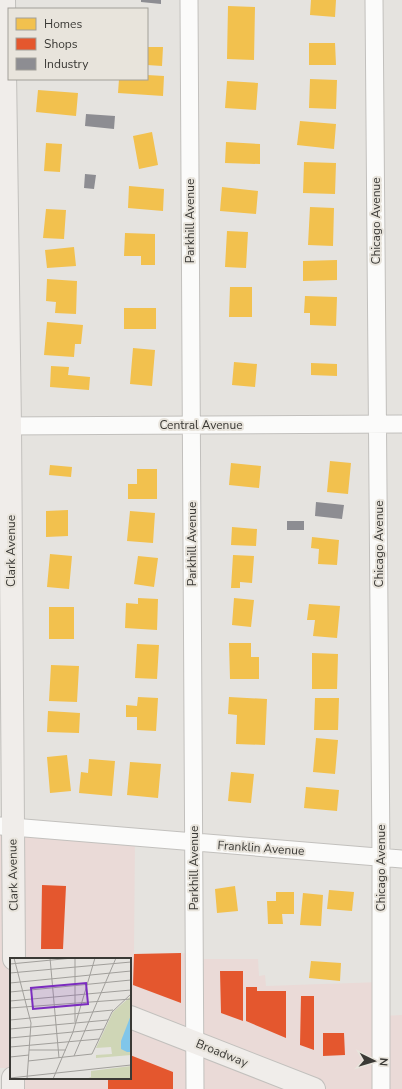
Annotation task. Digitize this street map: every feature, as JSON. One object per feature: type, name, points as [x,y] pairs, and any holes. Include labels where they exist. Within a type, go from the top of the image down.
[{"type":"street","name":"Clark Avenue","points":[[4,0],[6,826],[14,958]]},
{"type":"street","name":"Parkhill Avenue","points":[[188,0],[195,1089]]},
{"type":"street","name":"Chicago Avenue","points":[[374,0],[381,857],[381,1089]]},
{"type":"street","name":"Central Avenue","points":[[5,426],[402,424]]},
{"type":"street","name":"Franklin Avenue","points":[[6,826],[402,859]]},
{"type":"street","points":[[0,969],[10,973]]},
{"type":"street","name":"Broadway","points":[[131,1018],[314,1089]]},
{"type":"shaded area","points":[[0,832],[135,837],[134,954],[199,953],[199,959],[258,959],[259,976],[265,975],[266,986],[381,982],[382,1016],[402,1015],[402,1089],[18,1089],[18,1079],[131,1079],[131,958],[10,958],[10,1068],[0,1068]]},
{"type":"building: Homes","points":[[311,0],[336,0],[335,17],[310,15]]},
{"type":"building: Homes","points":[[228,6],[255,7],[254,60],[227,59]]},
{"type":"building: Homes","points":[[309,43],[335,43],[336,65],[309,65]]},
{"type":"building: Homes","points":[[148,47],[163,47],[162,66],[148,65]]},
{"type":"building: Homes","points":[[148,75],[164,76],[163,96],[118,93],[119,80],[148,80]]},
{"type":"building: Homes","points":[[310,79],[337,80],[336,109],[309,108]]},
{"type":"building: Homes","points":[[227,81],[258,83],[256,110],[225,108]]},
{"type":"building: Homes","points":[[38,90],[78,93],[76,116],[36,112]]},
{"type":"building: Homes","points":[[300,121],[336,124],[334,149],[297,145]]},
{"type":"building: Homes","points":[[152,132],[158,165],[139,169],[133,136]]},
{"type":"building: Homes","points":[[226,142],[260,144],[260,164],[225,163]]},
{"type":"building: Homes","points":[[46,143],[62,144],[60,172],[44,171]]},
{"type":"building: Homes","points":[[304,162],[336,163],[335,194],[303,193]]},
{"type":"building: Homes","points":[[129,186],[164,189],[163,211],[128,208]]},
{"type":"building: Homes","points":[[222,187],[258,191],[256,214],[220,211]]},
{"type":"building: Homes","points":[[310,207],[334,208],[333,246],[308,245]]},
{"type":"building: Homes","points":[[46,209],[66,210],[64,239],[43,238]]},
{"type":"building: Homes","points":[[227,231],[248,232],[246,268],[225,267]]},
{"type":"building: Homes","points":[[125,233],[155,234],[155,265],[141,265],[141,256],[124,256]]},
{"type":"building: Homes","points":[[74,247],[76,266],[47,268],[45,250]]},
{"type":"building: Homes","points":[[337,260],[337,280],[303,281],[303,261]]},
{"type":"building: Homes","points":[[47,279],[77,281],[76,314],[55,313],[56,302],[46,301]]},
{"type":"building: Homes","points":[[230,287],[252,287],[252,317],[229,317]]},
{"type":"building: Homes","points":[[305,296],[337,297],[336,326],[310,325],[310,313],[304,313]]},
{"type":"building: Homes","points":[[124,308],[156,308],[156,329],[124,329]]},
{"type":"building: Homes","points":[[47,322],[83,325],[81,344],[75,344],[74,357],[44,355]]},
{"type":"building: Homes","points":[[133,348],[155,350],[152,386],[130,384]]},
{"type":"building: Homes","points":[[234,362],[257,364],[255,387],[232,385]]},
{"type":"building: Homes","points":[[311,363],[337,364],[337,376],[311,375]]},
{"type":"building: Homes","points":[[51,366],[69,367],[68,375],[90,377],[89,390],[50,387]]},
{"type":"building: Homes","points":[[330,461],[351,463],[348,494],[327,492]]},
{"type":"building: Homes","points":[[231,463],[261,466],[259,488],[229,485]]},
{"type":"building: Homes","points":[[50,465],[72,467],[71,477],[49,475]]},
{"type":"building: Homes","points":[[137,469],[157,469],[157,499],[128,499],[128,484],[137,484]]},
{"type":"building: Homes","points":[[68,510],[68,536],[46,537],[46,511]]},
{"type":"building: Homes","points":[[130,511],[155,513],[153,543],[127,541]]},
{"type":"building: Homes","points":[[232,527],[257,529],[256,546],[231,545]]},
{"type":"building: Homes","points":[[312,537],[339,540],[337,565],[318,564],[319,549],[311,548]]},
{"type":"building: Homes","points":[[50,554],[72,556],[69,589],[47,587]]},
{"type":"building: Homes","points":[[233,555],[254,556],[252,583],[240,582],[240,588],[231,588]]},
{"type":"building: Homes","points":[[138,556],[158,558],[154,587],[134,584]]},
{"type":"building: Homes","points":[[138,598],[158,599],[157,630],[125,628],[126,603],[138,604]]},
{"type":"building: Homes","points":[[234,598],[254,600],[251,627],[232,625]]},
{"type":"building: Homes","points":[[309,604],[340,606],[337,638],[313,636],[315,620],[307,620]]},
{"type":"building: Homes","points":[[49,607],[74,607],[74,639],[49,639]]},
{"type":"building: Homes","points":[[229,643],[251,643],[251,657],[259,657],[259,679],[230,679]]},
{"type":"building: Homes","points":[[137,644],[159,645],[157,679],[135,678]]},
{"type":"building: Homes","points":[[312,653],[338,654],[337,689],[312,689]]},
{"type":"building: Homes","points":[[51,665],[79,666],[77,702],[49,701]]},
{"type":"building: Homes","points":[[138,697],[158,698],[156,731],[137,730],[137,717],[126,717],[126,705],[137,706]]},
{"type":"building: Homes","points":[[229,697],[267,699],[265,745],[236,744],[237,715],[228,714]]},
{"type":"building: Homes","points":[[315,698],[339,698],[338,730],[314,730]]},
{"type":"building: Homes","points":[[48,711],[80,713],[79,733],[47,732]]},
{"type":"building: Homes","points":[[316,738],[338,740],[335,774],[313,772]]},
{"type":"building: Homes","points":[[67,755],[71,791],[50,793],[47,757]]},
{"type":"building: Homes","points":[[89,759],[115,761],[112,796],[79,793],[81,772],[88,773]]},
{"type":"building: Homes","points":[[130,762],[161,764],[158,798],[127,795]]},
{"type":"building: Homes","points":[[231,772],[254,774],[251,803],[228,801]]},
{"type":"building: Homes","points":[[306,787],[339,790],[337,811],[304,808]]},
{"type":"building: Homes","points":[[235,886],[238,911],[217,913],[215,889]]},
{"type":"building: Homes","points":[[329,890],[354,892],[352,911],[327,909]]},
{"type":"building: Homes","points":[[276,892],[294,892],[294,914],[282,914],[283,924],[268,924],[267,901],[276,901]]},
{"type":"building: Homes","points":[[303,893],[323,895],[321,926],[300,925]]},
{"type":"building: Homes","points":[[311,961],[341,963],[340,981],[309,978]]},
{"type":"building: Shops","points":[[42,885],[66,886],[63,949],[41,949]]},
{"type":"building: Shops","points":[[181,953],[181,1003],[133,985],[134,954]]},
{"type":"building: Shops","points":[[220,971],[243,971],[243,1021],[221,1013]]},
{"type":"building: Shops","points":[[246,987],[257,987],[257,991],[286,991],[286,1038],[246,1021]]},
{"type":"building: Shops","points":[[301,996],[314,996],[314,1050],[300,1045]]},
{"type":"building: Shops","points":[[323,1033],[344,1033],[345,1055],[323,1056]]},
{"type":"building: Shops","points":[[131,1055],[173,1072],[173,1089],[108,1089],[108,1079],[131,1079]]},
{"type":"building: Industry","points":[[141,0],[161,0],[161,4],[141,2]]},
{"type":"building: Industry","points":[[86,114],[115,116],[114,129],[85,126]]},
{"type":"building: Industry","points":[[85,174],[96,175],[94,189],[84,188]]},
{"type":"building: Industry","points":[[316,502],[344,505],[342,519],[315,516]]},
{"type":"building: Industry","points":[[287,521],[304,521],[304,530],[287,530]]}]
